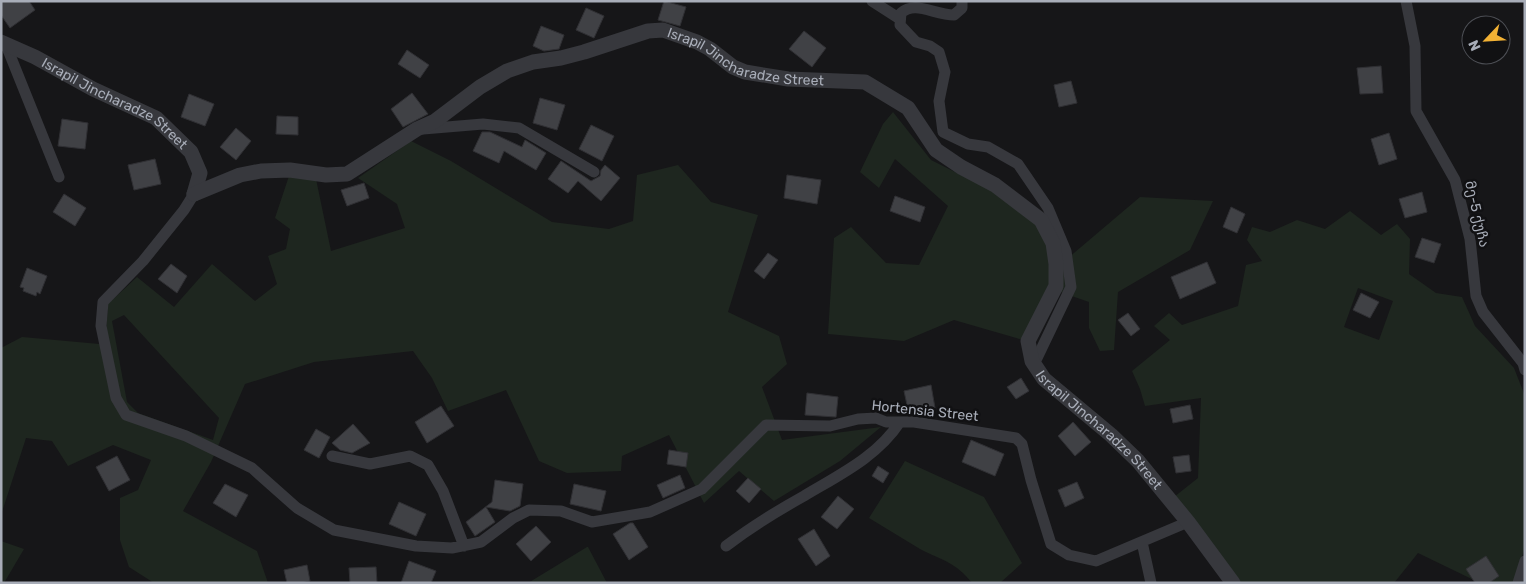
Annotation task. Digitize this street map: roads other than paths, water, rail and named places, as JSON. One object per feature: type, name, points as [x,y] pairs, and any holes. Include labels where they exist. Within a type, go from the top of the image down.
[{"type":"street","points":[[872,1],[900,19]]},
{"type":"street","points":[[962,1],[962,8],[954,15],[944,15],[917,6],[906,8],[901,13],[900,25],[916,42],[939,52],[945,72],[939,101],[943,132],[968,144],[988,147],[1018,164],[1048,208],[1066,250],[1071,287],[1037,358],[1032,361]]},
{"type":"street","name":"მე-5 ქუჩა","points":[[1406,1],[1416,46],[1416,111],[1455,180],[1470,239],[1476,296],[1483,312],[1523,363],[1525,370]]},
{"type":"street","name":"Israpil Jincharadze Street","points":[[194,194],[240,175],[262,171],[290,170],[326,175],[347,174],[434,121],[480,87],[507,71],[534,62],[584,52],[648,31],[664,30],[697,42],[710,49],[733,67],[762,76],[865,82],[908,108],[936,150],[961,167],[995,185],[1041,220],[1053,243],[1056,264],[1056,286],[1028,342],[1032,361],[1044,379],[1111,435],[1138,461],[1188,522],[1233,583]]},
{"type":"street","points":[[4,44],[58,177]]},
{"type":"street","name":"Israpil Jincharadze Street","points":[[4,44],[35,57],[93,89],[156,118],[191,152],[200,173],[194,194]]},
{"type":"street","points":[[418,129],[483,124],[519,128],[594,172]]},
{"type":"street","name":"Hortensia Street","points":[[194,194],[184,210],[143,261],[104,302],[101,326],[116,398],[126,415],[186,436],[252,468],[298,508],[334,530],[416,546],[452,548],[480,542],[513,518],[529,510],[562,511],[592,522],[650,512],[702,488],[766,425],[830,426],[858,419],[876,418],[886,422],[914,422],[1016,438],[1022,444],[1051,544],[1069,556],[1096,561],[1188,522]]},
{"type":"street","points":[[726,546],[746,530],[866,459],[892,435],[900,422]]},
{"type":"street","points":[[332,456],[370,464],[410,456],[428,465],[443,490],[464,546]]},
{"type":"street","points":[[1142,542],[1151,583]]},
{"type":"street","points":[[1518,583],[1525,561]]}]
